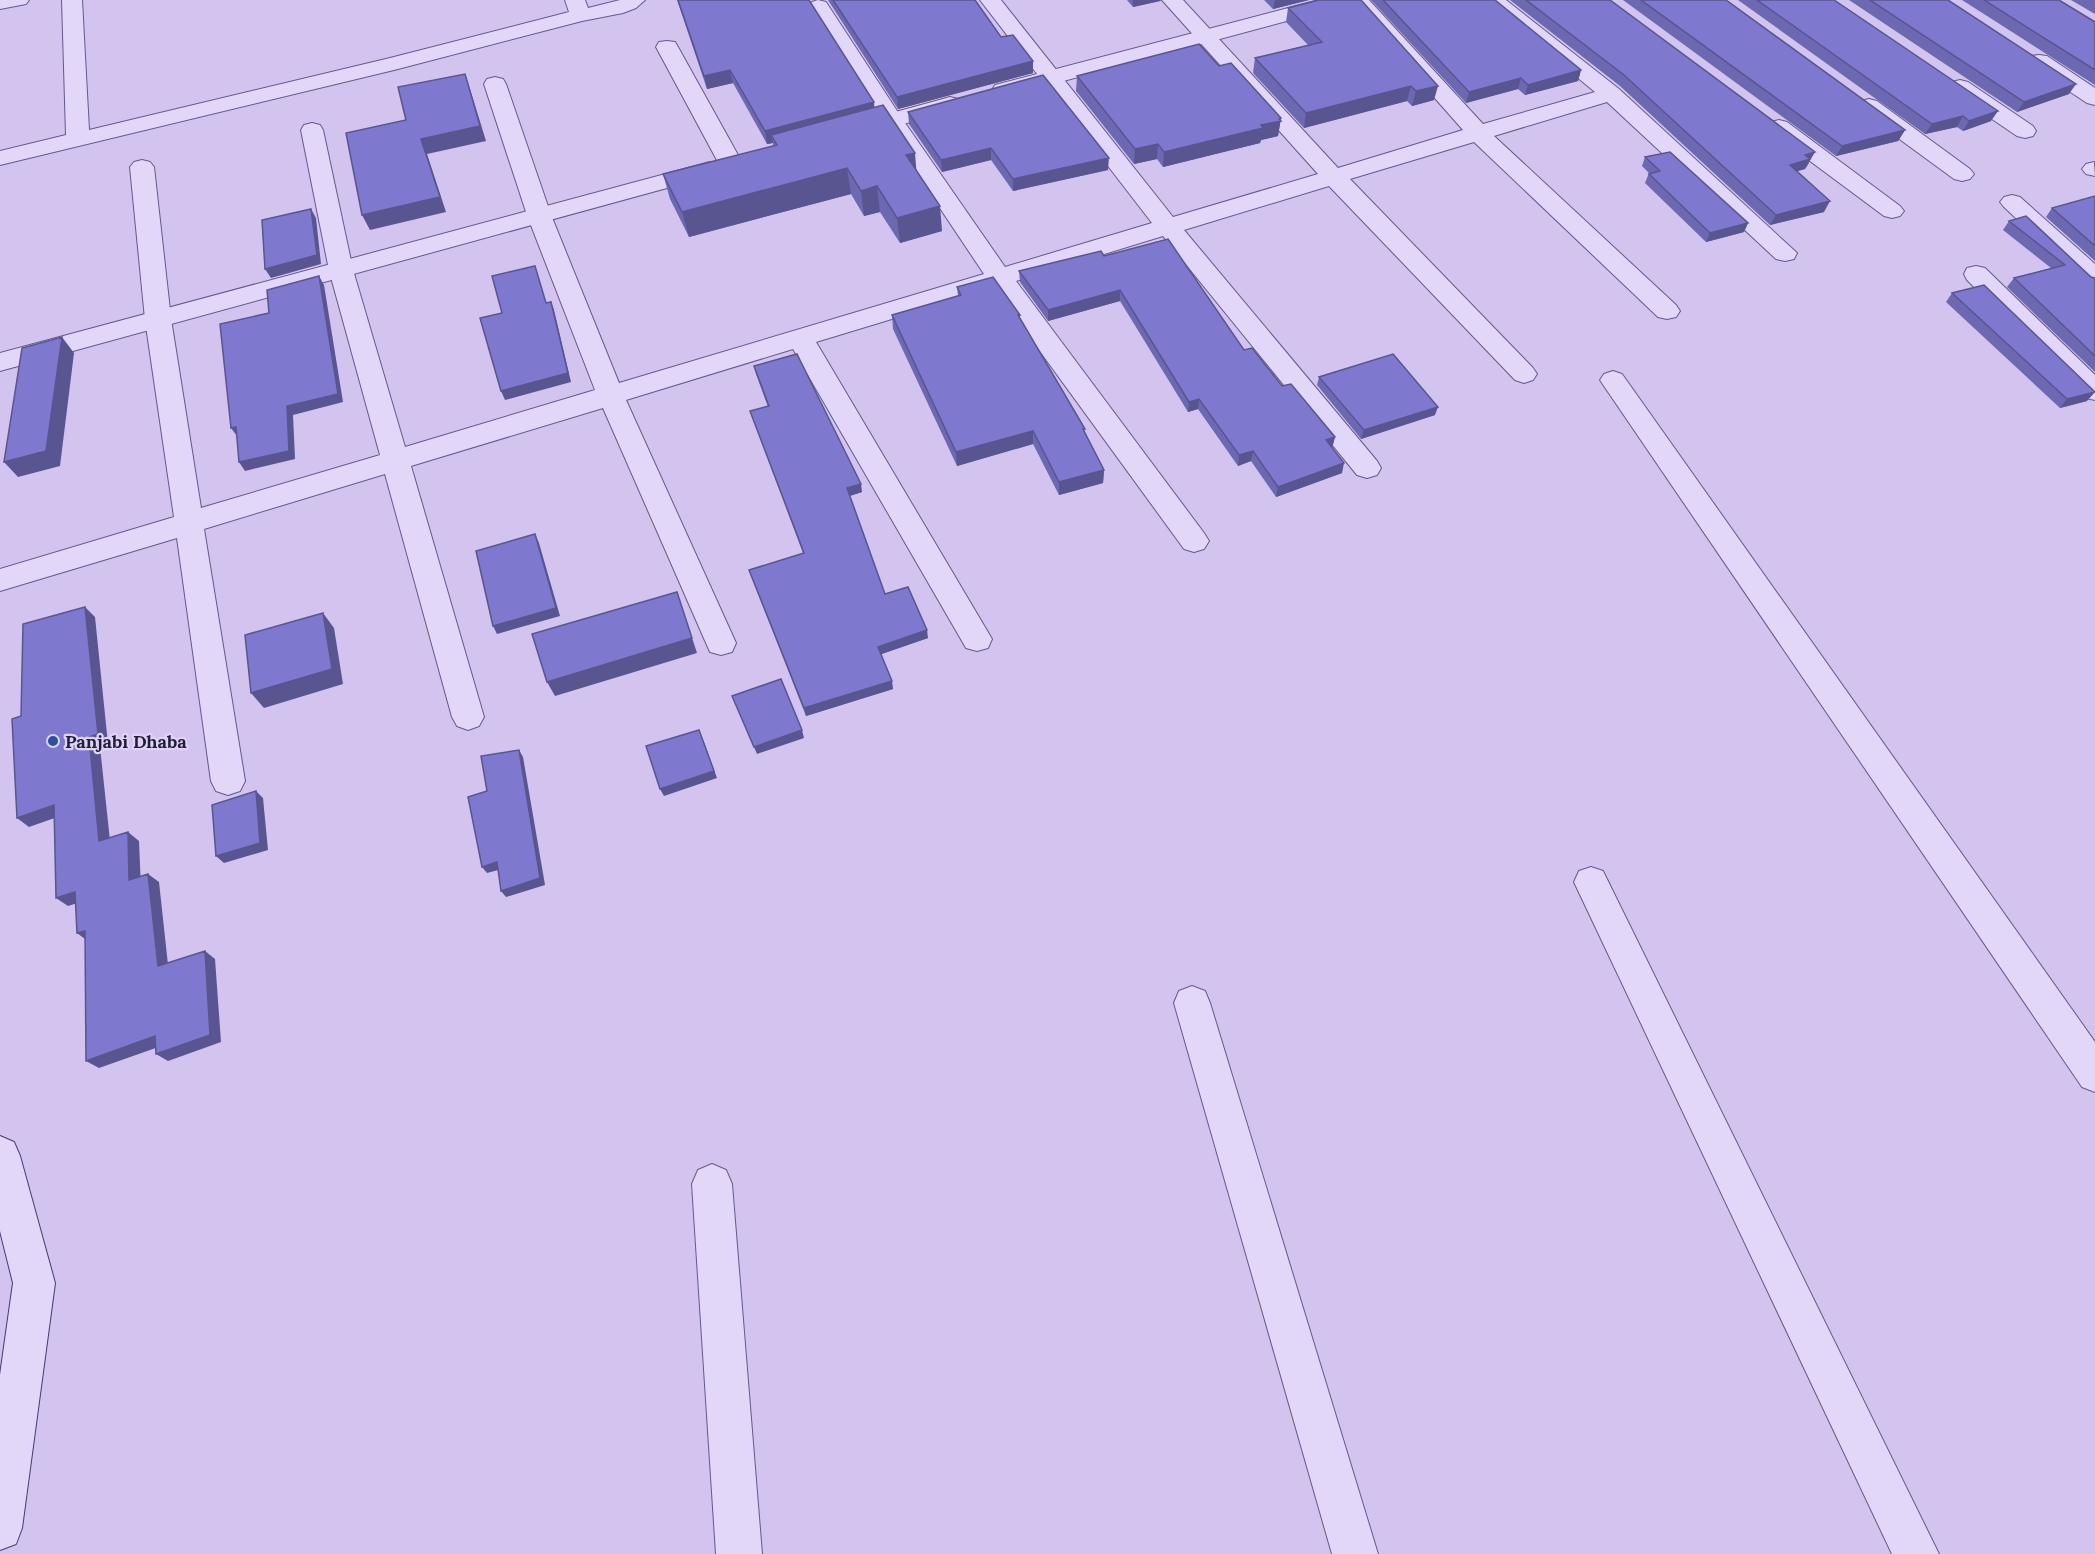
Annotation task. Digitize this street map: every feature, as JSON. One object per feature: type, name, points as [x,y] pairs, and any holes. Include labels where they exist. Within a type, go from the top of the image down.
[{"type":"street","points":[[0,1],[19,0]]},
{"type":"street","points":[[72,0],[78,140]]},
{"type":"street","points":[[0,158],[383,66],[578,7],[612,9],[628,5],[634,0]]},
{"type":"street","points":[[990,0],[1168,227],[1367,468]]},
{"type":"street","points":[[1172,0],[1334,177],[1524,374]]},
{"type":"street","points":[[823,139],[1204,35],[1343,0]]},
{"type":"street","points":[[1358,0],[1478,133],[1668,311]]},
{"type":"street","points":[[1493,0],[1611,94],[1785,253]]},
{"type":"street","points":[[819,6],[892,120],[1000,278],[1194,541]]},
{"type":"street","points":[[667,47],[731,164]]},
{"type":"street","points":[[2019,49],[2095,98]]},
{"type":"street","points":[[1948,78],[2025,130]]},
{"type":"street","points":[[495,84],[539,215],[611,396],[721,643]]},
{"type":"street","points":[[0,580],[1611,94]]},
{"type":"street","points":[[1856,97],[1962,174]]},
{"type":"street","points":[[1758,112],[1892,211]]},
{"type":"street","points":[[312,130],[341,270],[468,717]]},
{"type":"street","points":[[0,362],[754,157]]},
{"type":"street","points":[[142,167],[158,319],[228,781]]},
{"type":"street","points":[[2012,202],[2095,278]]},
{"type":"street","points":[[1976,274],[2095,390]]},
{"type":"street","points":[[800,338],[977,639]]},
{"type":"street","points":[[1613,380],[2095,1074]]},
{"type":"street","points":[[1591,882],[1916,1554]]},
{"type":"street","points":[[1192,1003],[1355,1554]]},
{"type":"street","points":[[0,1156],[34,1283],[0,1528]]},
{"type":"street","points":[[712,1184],[739,1554]]},
{"type":"building","points":[[678,0],[809,0],[874,102],[765,131],[730,70],[704,76]]},
{"type":"building","points":[[833,0],[975,0],[1001,37],[1013,35],[1033,61],[897,97]]},
{"type":"building","points":[[1319,0],[1361,0],[1438,86],[1416,91],[1411,86],[1306,113],[1255,58],[1322,42],[1288,8]]},
{"type":"building","points":[[1383,0],[1495,0],[1581,70],[1528,85],[1521,78],[1469,92]]},
{"type":"building","points":[[1526,0],[1610,0],[1815,152],[1805,155],[1810,159],[1790,165],[1830,201],[1776,215],[1624,75]]},
{"type":"building","points":[[1641,0],[1726,0],[1905,130],[1842,146]]},
{"type":"building","points":[[1757,0],[1834,0],[1998,111],[1969,121],[1963,116],[1932,124]]},
{"type":"building","points":[[1870,0],[1948,0],[2076,84],[2024,102]]},
{"type":"building","points":[[1984,0],[2059,0],[2095,22],[2095,70]]},
{"type":"building","points":[[1199,44],[1219,66],[1231,63],[1281,118],[1279,119],[1281,121],[1261,125],[1263,128],[1164,152],[1158,144],[1135,149],[1077,76]]},
{"type":"building","points":[[465,74],[480,126],[421,139],[440,197],[362,215],[346,133],[406,120],[398,87]]},
{"type":"building","points":[[1043,75],[1109,158],[1013,179],[991,148],[941,160],[908,112]]},
{"type":"building","points":[[883,105],[915,153],[906,155],[940,206],[897,218],[877,186],[861,191],[847,168],[682,212],[663,174],[777,145],[771,135]]},
{"type":"building","points":[[1670,152],[1748,223],[1710,233],[1649,174],[1660,171],[1645,157]]},
{"type":"building","points":[[2095,196],[2095,246],[2052,208]]},
{"type":"building","points":[[311,209],[317,255],[265,269],[262,220]]},
{"type":"building","points":[[2026,216],[2091,277],[2095,278],[2095,356],[2014,278],[2065,265],[2009,221]]},
{"type":"building","points":[[1168,239],[1244,350],[1252,348],[1282,386],[1291,384],[1335,437],[1326,440],[1344,463],[1278,487],[1253,451],[1239,455],[1199,399],[1189,402],[1120,290],[1048,310],[1019,271],[1101,251],[1104,256]]},
{"type":"building","points":[[535,266],[546,303],[551,302],[568,373],[501,391],[480,318],[502,313],[492,276]]},
{"type":"building","points":[[319,276],[338,394],[287,406],[289,451],[239,462],[236,427],[231,428],[220,324],[269,313],[267,290]]},
{"type":"building","points":[[993,277],[1020,315],[1018,315],[1085,429],[1083,429],[1104,470],[1059,482],[1033,431],[956,452],[892,315],[961,295],[957,287]]},
{"type":"building","points":[[1984,285],[2095,392],[2067,399],[1952,293]]},
{"type":"building","points":[[62,337],[46,451],[4,462],[22,348]]},
{"type":"building","points":[[797,354],[861,484],[847,488],[885,594],[908,587],[927,630],[878,647],[892,681],[804,708],[749,570],[804,553],[750,411],[769,406],[754,366]]},
{"type":"building","points":[[1393,354],[1438,407],[1364,430],[1319,377]]},
{"type":"building","points":[[535,534],[556,608],[493,626],[476,551]]},
{"type":"building","points":[[677,592],[692,638],[547,682],[532,634]]},
{"type":"building","points":[[85,607],[98,734],[89,737],[99,841],[128,832],[129,880],[148,874],[158,966],[205,951],[210,1035],[156,1054],[155,1036],[86,1061],[85,931],[77,933],[75,892],[56,898],[54,805],[17,818],[12,719],[21,716],[23,624]]},
{"type":"building","points":[[323,613],[332,669],[251,693],[245,635]]},
{"type":"building","points":[[781,679],[802,730],[754,747],[732,696]]},
{"type":"building","points":[[699,730],[714,771],[660,789],[646,746]]},
{"type":"building","points":[[519,750],[540,878],[501,891],[497,862],[482,867],[468,797],[487,791],[481,756]]},
{"type":"building","points":[[256,791],[260,843],[216,856],[212,805]]},
{"type":"place","name":"Panjabi Dhaba","points":[[53,741]]}]
